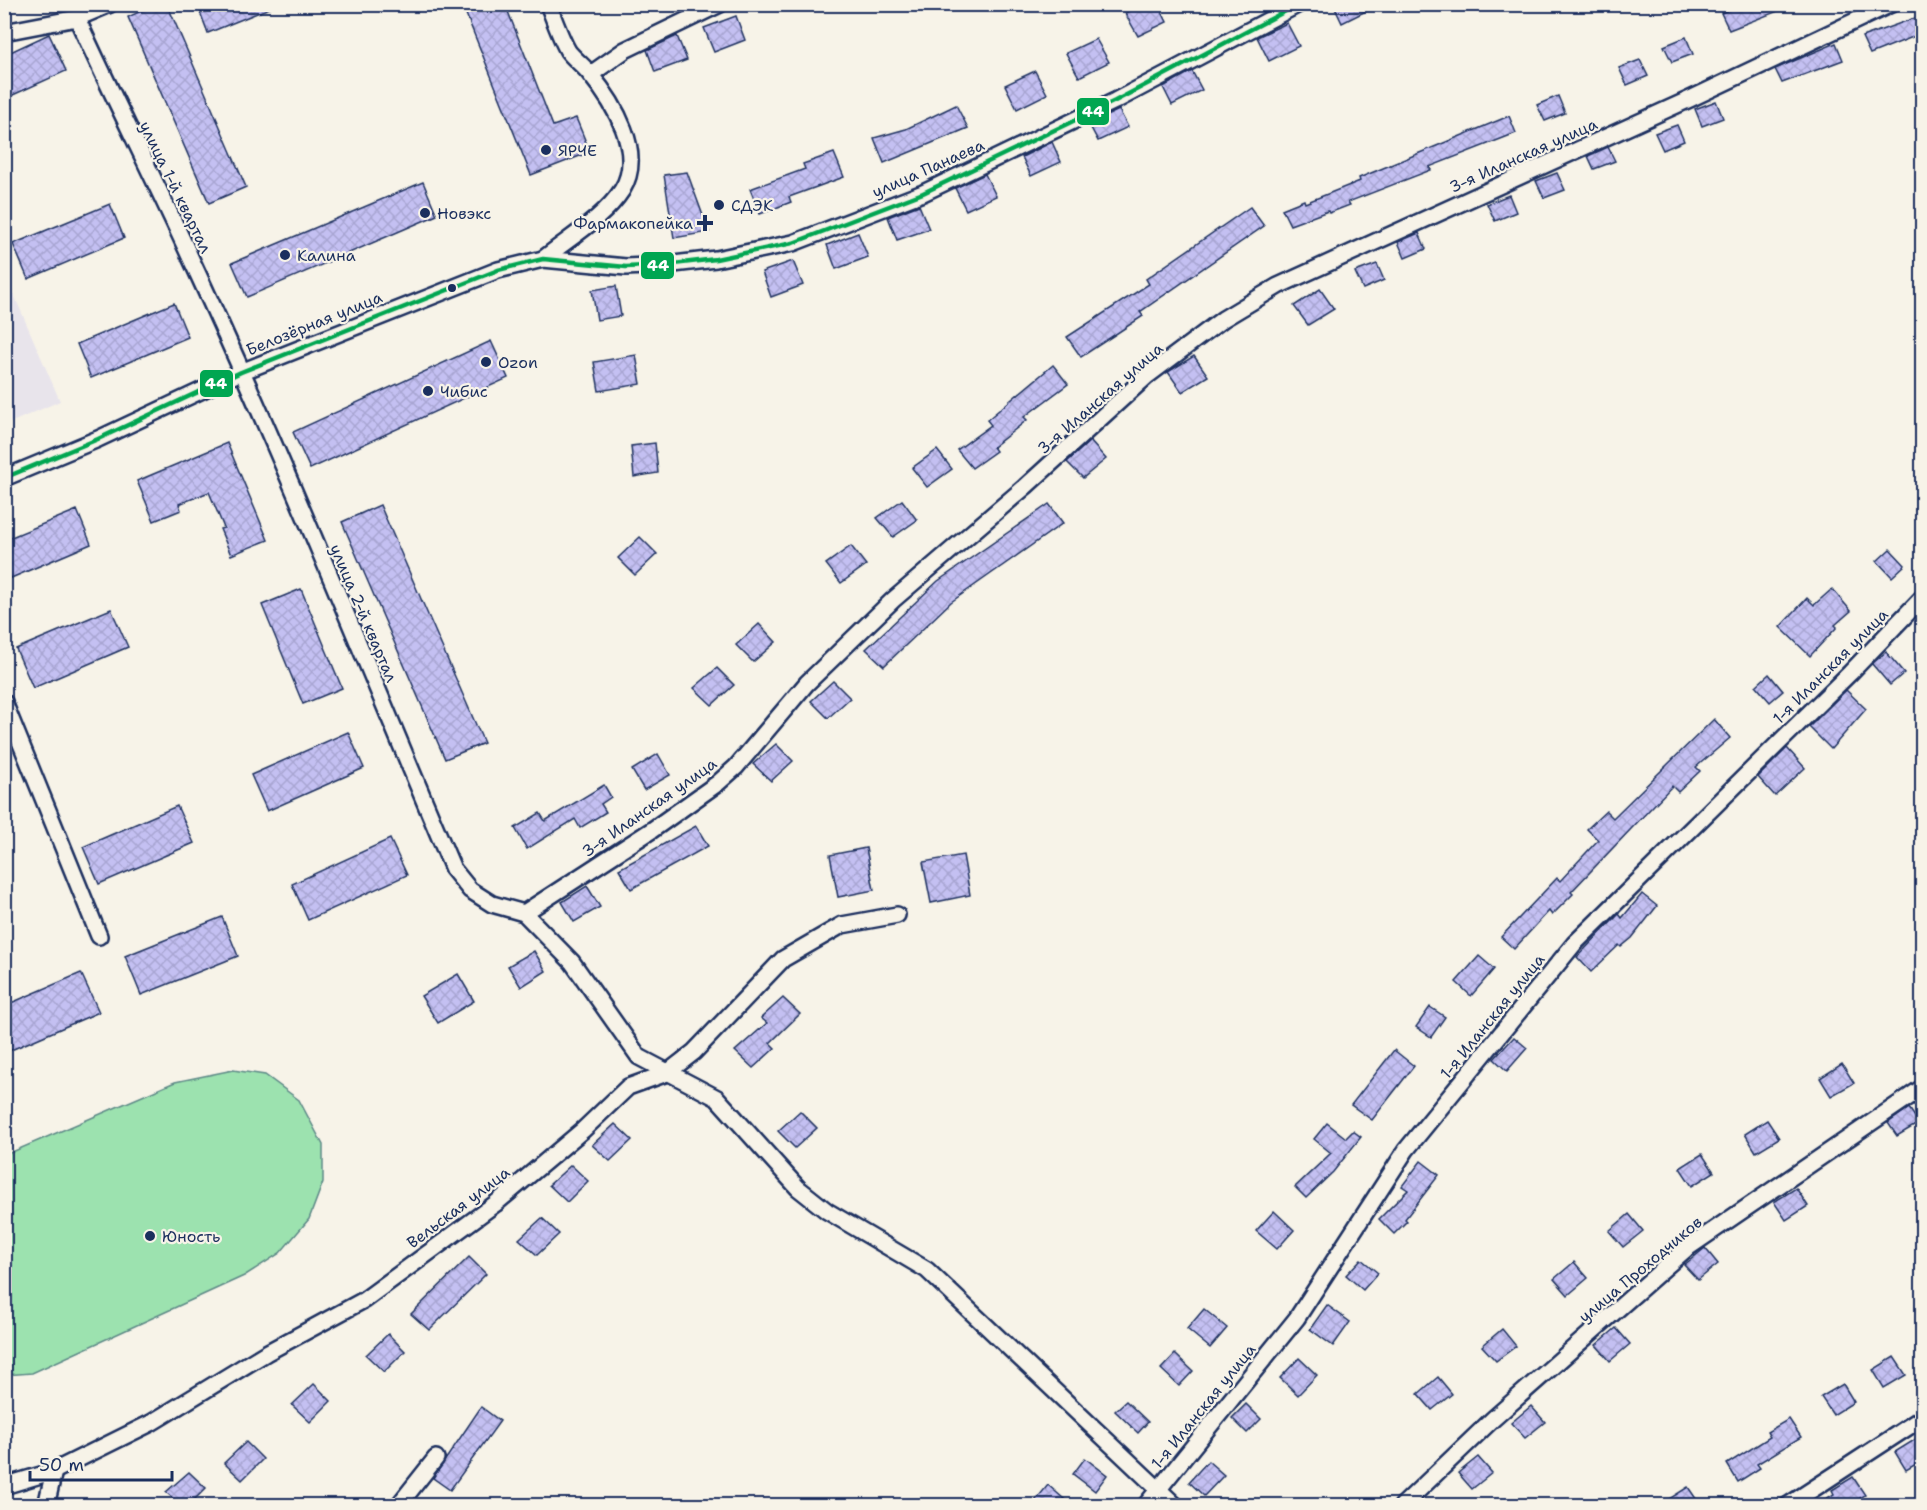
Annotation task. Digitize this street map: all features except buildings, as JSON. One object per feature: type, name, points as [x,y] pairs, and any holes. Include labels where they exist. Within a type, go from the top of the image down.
[{"type":"street","points":[[4,32],[77,18],[110,4]]},
{"type":"street","points":[[543,259],[603,212],[622,191],[631,165],[624,134],[609,102],[591,74],[569,51],[548,4]]},
{"type":"street","points":[[591,74],[625,50],[720,4]]},
{"type":"street","name":"улица Панаева","points":[[543,259],[616,267],[665,265],[716,260],[793,243],[923,193],[1115,101],[1299,4]]},
{"type":"street","name":"3-я Иланская улица","points":[[524,913],[652,830],[736,767],[807,683],[893,600],[1025,487],[1148,376],[1224,319],[1278,286],[1690,99],[1891,4]]},
{"type":"street","name":"улица 1-й квартал","points":[[77,18],[241,372]]},
{"type":"street","name":"Белозёрная улица","points":[[4,478],[98,439],[241,372],[498,270],[543,259]]},
{"type":"street","name":"улица 2-й квартал","points":[[241,372],[453,869],[470,890],[492,904],[524,913]]},
{"type":"street","name":"1-я Иланская улица","points":[[1145,1506],[1297,1318],[1406,1150],[1574,944],[1850,673],[1923,598]]},
{"type":"street","points":[[4,702],[99,936]]},
{"type":"street","points":[[524,913],[572,962],[639,1057],[717,1098],[798,1188],[820,1205],[927,1270],[1160,1488],[1176,1506]]},
{"type":"street","name":"Вельская улица","points":[[4,1486],[54,1471],[151,1423],[266,1353],[364,1300],[495,1204],[583,1130],[628,1087],[667,1073],[694,1052],[783,959],[842,925],[897,915]]},
{"type":"street","name":"улица Проходчиков","points":[[1402,1506],[1493,1419],[1686,1249],[1923,1088]]},
{"type":"street","points":[[1786,1506],[1923,1418]]},
{"type":"street","points":[[398,1506],[436,1458]]},
{"type":"street","points":[[46,1506],[54,1471]]},
{"type":"shaded area","points":[[4,272],[60,401],[5,425],[4,425]]},
{"type":"green space","name":"Юность","points":[[233,1070],[265,1075],[299,1100],[323,1145],[323,1182],[309,1219],[280,1253],[244,1276],[32,1373],[5,1375],[5,1155],[175,1082]]},
{"type":"transit line","name":"44","points":[[4,478],[98,439],[241,372],[498,270],[543,259],[626,267],[665,265],[716,259],[793,243],[923,193],[1115,101],[1299,4]]},
{"type":"place","name":"ЯРЧЕ","points":[[546,150]]},
{"type":"place","name":"СДЭК","points":[[719,205]]},
{"type":"place","name":"Новэкс","points":[[425,213]]},
{"type":"place","name":"Фармакопейка","points":[[705,223]]},
{"type":"place","name":"Калина","points":[[285,255]]},
{"type":"place","name":"Ozon","points":[[486,362]]},
{"type":"place","name":"Чибис","points":[[428,391]]},
{"type":"place","name":"Юность","points":[[150,1236]]}]
